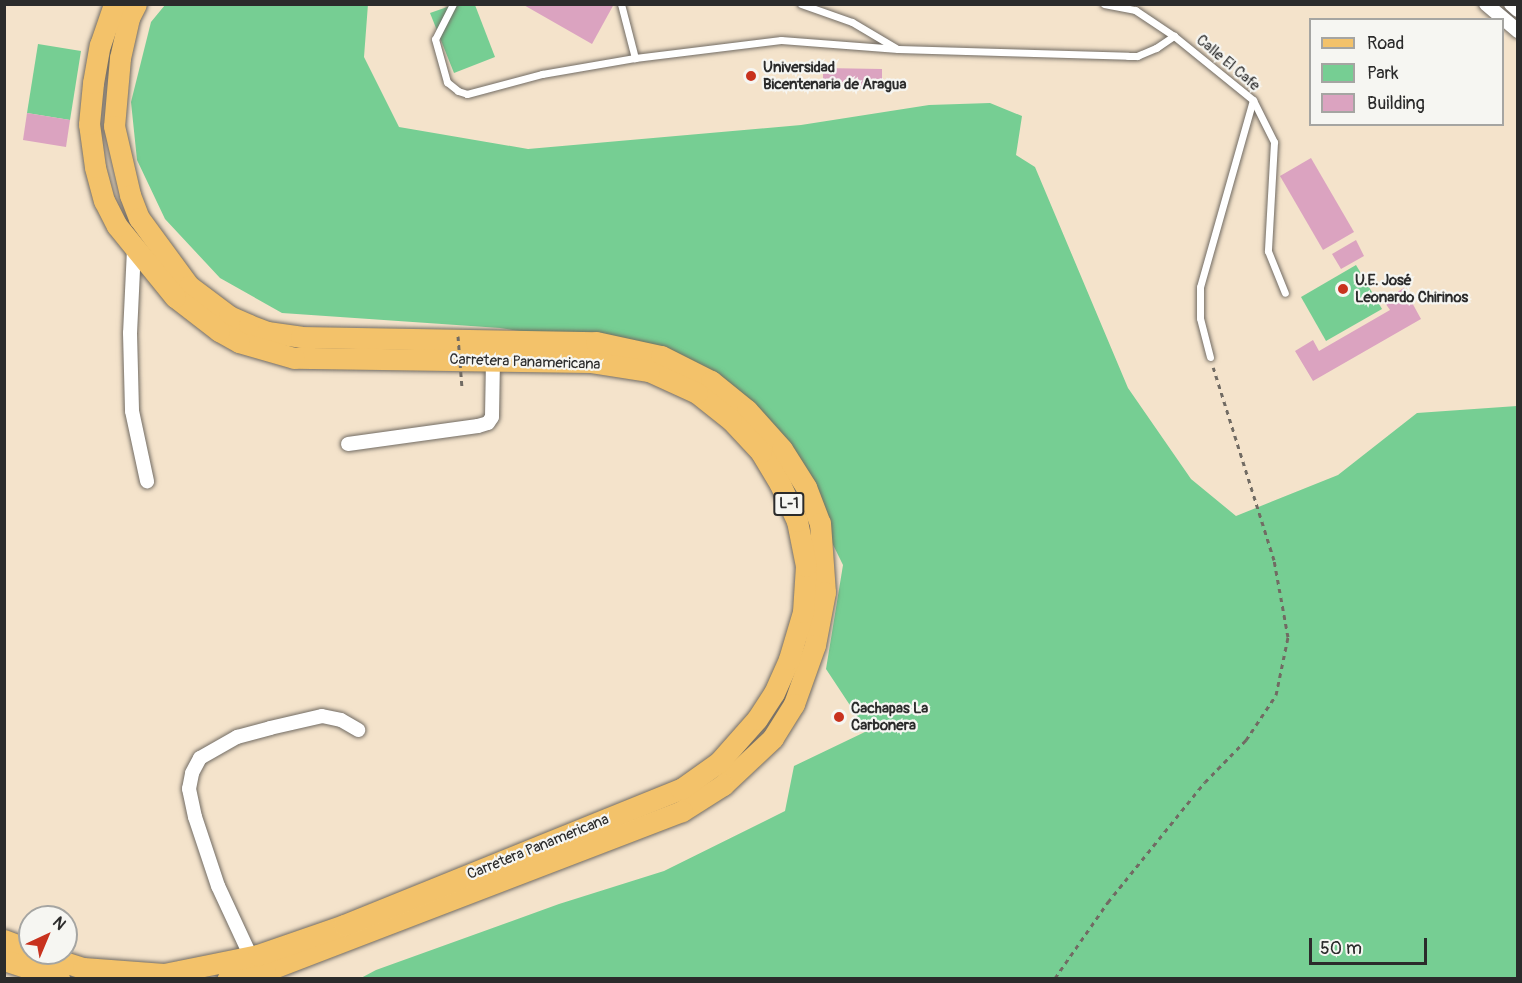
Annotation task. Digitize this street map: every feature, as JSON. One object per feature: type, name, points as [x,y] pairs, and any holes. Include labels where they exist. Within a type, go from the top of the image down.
[{"type":"main road","name":"Carretera Panamericana","points":[[74,965],[83,968],[164,974],[251,957],[344,925],[681,789],[719,762],[757,719],[774,693],[789,659],[803,612],[806,566],[797,521],[761,452],[731,420],[697,393],[649,371],[590,362],[294,358],[260,349],[219,331],[197,315],[176,297],[134,249],[104,201],[95,167],[89,124],[100,45],[114,4]]},
{"type":"main road","name":"Carretera Panamericana","points":[[136,4],[129,18],[120,58],[114,126],[129,195],[139,218],[189,286],[229,316],[267,332],[301,337],[596,342],[661,356],[711,381],[747,410],[782,449],[806,487],[820,523],[825,592],[815,645],[794,704],[773,738],[723,785],[682,812],[265,971],[228,978]]},
{"type":"main road","points":[[4,940],[18,946]]},
{"type":"main road","points":[[9,967],[59,978]]},
{"type":"street","points":[[1486,4],[1503,18]]},
{"type":"street","points":[[1511,4],[1518,10]]},
{"type":"street","points":[[1504,19],[1518,31]]},
{"type":"street","points":[[134,249],[130,333],[132,411],[147,481]]},
{"type":"street","points":[[348,444],[488,423],[492,417],[493,361]]},
{"type":"street","points":[[251,957],[218,886],[195,817],[189,789],[192,773],[200,758],[237,737],[270,728],[322,716],[341,720],[358,730]]},
{"type":"lane","points":[[453,4],[435,39],[447,82],[458,91],[467,94],[542,74],[635,57],[781,40],[898,49],[1137,56],[1156,48],[1174,36]]},
{"type":"lane","points":[[621,4],[635,57]]},
{"type":"lane","points":[[801,4],[852,22],[898,49]]},
{"type":"lane","name":"Calle El Cafe","points":[[1104,4],[1135,10],[1174,36],[1253,100],[1274,142],[1268,251],[1285,293]]},
{"type":"lane","points":[[1210,357],[1200,318],[1200,287],[1253,100]]},
{"type":"path","points":[[458,336],[462,388]]},
{"type":"path","points":[[1055,978],[1115,892],[1205,782],[1246,741],[1276,695],[1288,637],[1274,560],[1210,357]]},
{"type":"green space","points":[[368,4],[364,57],[399,127],[528,149],[801,125],[929,105],[990,103],[1022,116],[1016,155],[1035,167],[1128,388],[1191,479],[1236,516],[1338,475],[1417,413],[1517,406],[1517,978],[361,978],[376,970],[559,904],[664,871],[785,811],[794,766],[867,731],[826,669],[843,565],[783,443],[638,350],[500,328],[282,313],[220,278],[165,219],[137,160],[131,102],[151,22],[165,5]]},
{"type":"green space","points":[[453,5],[475,5],[495,57],[454,73],[430,13]]},
{"type":"green space","points":[[38,44],[81,51],[70,120],[27,113]]},
{"type":"green space","points":[[1356,265],[1382,309],[1326,341],[1301,297]]},
{"type":"building","points":[[522,4],[614,4],[592,44]]},
{"type":"building","points":[[823,68],[882,69],[882,89],[823,88]]},
{"type":"building","points":[[27,113],[70,120],[66,147],[23,140]]},
{"type":"building","points":[[1311,158],[1354,232],[1323,250],[1280,176]]},
{"type":"building","points":[[1356,240],[1364,256],[1341,269],[1332,254]]},
{"type":"building","points":[[1404,288],[1421,319],[1313,381],[1295,351],[1313,340],[1319,351],[1390,310],[1383,300]]},
{"type":"place","name":"Universidad Bicentenaria de Aragua","points":[[751,76]]},
{"type":"place","name":"U.E. José Leonardo Chirinos","points":[[1343,289]]},
{"type":"place","name":"Cachapas La Carbonera","points":[[839,717]]}]
